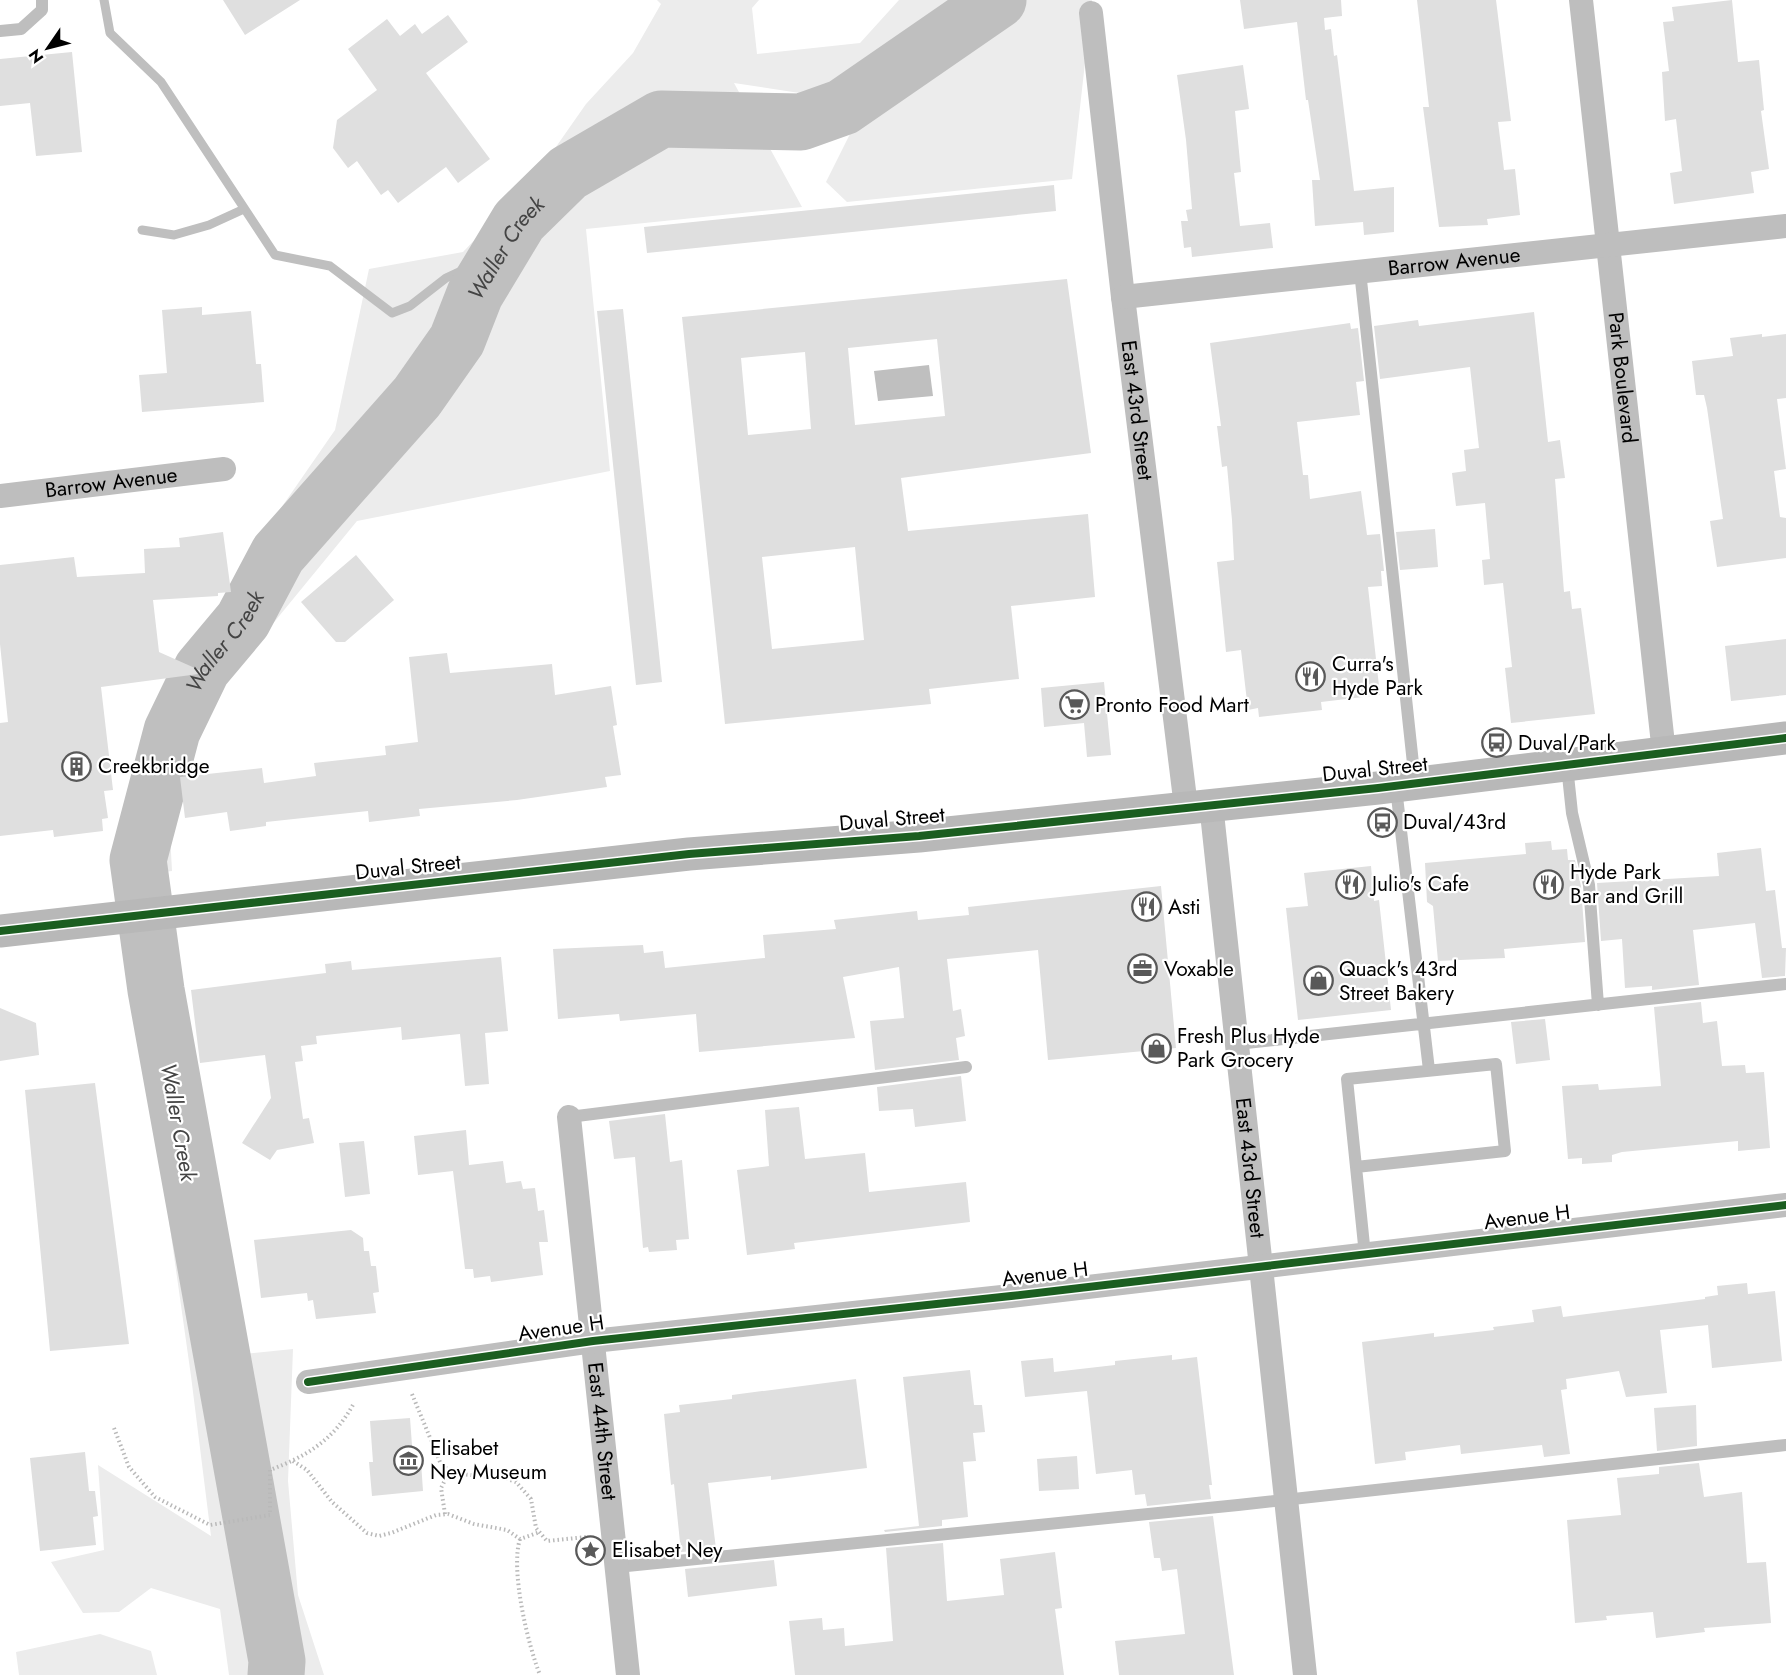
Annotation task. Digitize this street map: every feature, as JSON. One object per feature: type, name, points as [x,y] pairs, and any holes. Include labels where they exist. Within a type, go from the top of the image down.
[{"type":"street","name":"Park Boulevard","points":[[1581,0],[1664,753]]},
{"type":"street","name":"East 43rd Street","points":[[1091,13],[1123,297],[1237,1044],[1305,1675]]},
{"type":"street","name":"Barrow Avenue","points":[[1123,297],[1786,226]]},
{"type":"street","name":"Barrow Avenue","points":[[0,496],[224,469]]},
{"type":"street","name":"Duval Street","points":[[0,931],[689,854],[919,836],[1406,785],[1786,738]]},
{"type":"street","name":"East 44th Street","points":[[569,1118],[628,1675]]},
{"type":"street","name":"Avenue H","points":[[308,1382],[593,1341],[1365,1255],[1786,1205]]},
{"type":"lane","points":[[0,31],[21,29],[42,10],[42,0]]},
{"type":"lane","points":[[1360,271],[1429,1070]]},
{"type":"lane","points":[[1567,765],[1572,813],[1589,885],[1598,1005]]},
{"type":"lane","points":[[1237,1044],[1786,984]]},
{"type":"lane","points":[[1356,1167],[1506,1151],[1496,1064],[1347,1078],[1356,1167],[1365,1255]]},
{"type":"lane","points":[[569,1118],[966,1067]]},
{"type":"lane","points":[[617,1567],[1786,1445]]},
{"type":"path","points":[[114,1428],[129,1467],[155,1497],[210,1525],[270,1515],[270,1470],[307,1455],[344,1422],[369,1373]]},
{"type":"path","points":[[411,1391],[413,1403],[425,1423],[434,1451],[440,1462],[450,1470],[516,1482],[531,1499],[536,1528],[547,1541],[593,1536]]},
{"type":"path","points":[[293,1461],[307,1470],[339,1509],[367,1533],[379,1536],[445,1514],[474,1524],[507,1530],[520,1539]]},
{"type":"path","points":[[445,1514],[441,1488],[450,1470]]},
{"type":"path","points":[[520,1539],[540,1532]]},
{"type":"path","points":[[520,1539],[515,1553],[530,1649],[540,1675]]},
{"type":"shaded area","points":[[657,0],[759,0],[752,8],[757,54],[860,43],[899,0],[1092,0],[1072,179],[847,202],[826,182],[853,128],[850,90],[806,94],[734,83],[802,207],[586,229],[610,471],[357,521],[176,742],[169,814],[172,871],[115,878],[173,691],[226,605],[263,534],[335,430],[369,269],[463,252],[537,174],[586,104],[633,53],[661,4]]},
{"type":"shaded area","points":[[929,365],[933,396],[878,401],[874,371]]},
{"type":"shaded area","points":[[177,954],[244,1354],[293,1349],[288,1481],[298,1595],[324,1675],[229,1675],[220,1609],[151,1588],[119,1612],[83,1613],[51,1562],[104,1550],[98,1465],[211,1536],[144,1044],[125,956]]},
{"type":"shaded area","points":[[100,1634],[151,1651],[157,1675],[19,1675],[16,1652]]},
{"type":"building","points":[[223,0],[300,0],[245,35]]},
{"type":"building","points":[[1240,0],[1341,0],[1342,16],[1324,18],[1325,30],[1331,29],[1334,56],[1337,55],[1354,191],[1394,187],[1394,232],[1364,235],[1363,222],[1315,226],[1312,180],[1320,180],[1308,100],[1306,100],[1297,22],[1244,29]]},
{"type":"building","points":[[1417,0],[1496,0],[1511,121],[1498,122],[1504,170],[1515,169],[1520,215],[1487,219],[1488,225],[1439,227],[1423,107],[1429,107]]},
{"type":"building","points":[[1732,0],[1738,62],[1759,60],[1764,110],[1761,111],[1769,169],[1751,172],[1754,193],[1674,204],[1670,173],[1682,171],[1676,119],[1665,121],[1662,72],[1669,71],[1663,22],[1674,21],[1672,7]]},
{"type":"building","points":[[448,15],[468,42],[426,73],[490,159],[458,183],[446,167],[398,203],[388,190],[381,195],[357,161],[348,168],[333,148],[337,120],[377,90],[348,49],[387,19],[400,36],[415,24],[422,34]]},
{"type":"building","points":[[72,52],[82,152],[36,156],[30,103],[0,106],[0,59]]},
{"type":"building","points":[[1243,65],[1249,109],[1235,111],[1241,172],[1234,173],[1240,226],[1270,223],[1273,248],[1192,257],[1191,247],[1184,248],[1181,221],[1188,221],[1186,210],[1192,209],[1177,75]]},
{"type":"building","points":[[1054,185],[1056,211],[647,253],[644,227]]},
{"type":"building","points":[[1067,279],[1091,453],[901,478],[908,531],[1088,514],[1095,597],[1011,606],[1019,679],[929,689],[931,704],[725,724],[682,317]],"holes":[[[937,339],[945,416],[855,425],[848,348]],[[805,352],[811,429],[748,435],[741,358]],[[855,547],[864,640],[772,649],[762,557]]]},
{"type":"building","points":[[202,307],[202,315],[251,311],[256,364],[261,364],[264,402],[142,412],[139,375],[167,373],[162,310]]},
{"type":"building","points":[[623,309],[662,682],[636,685],[597,311]]},
{"type":"building","points":[[1534,312],[1548,442],[1560,440],[1565,478],[1555,479],[1564,592],[1570,591],[1572,609],[1581,608],[1595,714],[1511,723],[1505,668],[1512,667],[1503,583],[1484,585],[1482,560],[1490,559],[1485,503],[1456,506],[1452,473],[1466,471],[1464,450],[1479,448],[1470,367],[1380,379],[1374,326],[1418,320],[1419,326]]},
{"type":"building","points":[[1350,323],[1351,329],[1358,328],[1364,381],[1356,382],[1360,415],[1297,422],[1303,475],[1308,475],[1310,499],[1361,491],[1367,535],[1380,534],[1384,571],[1381,571],[1382,586],[1368,587],[1380,695],[1321,702],[1322,710],[1259,717],[1258,708],[1248,710],[1241,650],[1226,652],[1217,562],[1234,560],[1232,520],[1227,466],[1222,467],[1217,426],[1221,426],[1210,343]]},
{"type":"building","points":[[1762,334],[1762,337],[1786,334],[1786,398],[1777,399],[1786,469],[1774,471],[1780,517],[1786,518],[1786,558],[1717,567],[1710,521],[1723,519],[1707,408],[1704,395],[1696,395],[1692,361],[1733,356],[1730,338]]},
{"type":"building","points":[[1435,529],[1438,567],[1400,570],[1396,532]]},
{"type":"building","points":[[223,532],[231,592],[218,593],[218,596],[153,600],[159,652],[206,673],[101,687],[113,790],[104,791],[108,818],[102,819],[103,831],[54,837],[53,830],[0,836],[0,723],[8,722],[0,644],[0,565],[74,557],[77,577],[145,573],[144,549],[180,547],[179,538]]},
{"type":"building","points":[[356,555],[394,600],[345,642],[336,642],[301,602]]},
{"type":"building","points":[[1786,639],[1786,695],[1731,701],[1725,646]]},
{"type":"building","points":[[447,653],[450,673],[552,664],[555,695],[611,686],[617,725],[613,726],[621,775],[605,777],[607,787],[517,800],[419,809],[420,816],[369,822],[368,811],[266,822],[266,826],[230,831],[227,812],[185,818],[180,777],[262,768],[264,783],[316,776],[314,763],[386,755],[385,746],[418,742],[409,657]]},
{"type":"building","name":"Pronto Food Mart","points":[[1104,682],[1111,755],[1087,757],[1084,723],[1044,727],[1041,688]]},
{"type":"building","points":[[1551,841],[1552,850],[1567,849],[1568,860],[1575,860],[1581,886],[1585,942],[1504,949],[1505,958],[1438,961],[1433,906],[1427,902],[1425,863],[1526,854],[1525,843]]},
{"type":"building","points":[[1761,848],[1766,891],[1775,890],[1782,948],[1786,948],[1785,976],[1762,978],[1755,923],[1693,930],[1699,985],[1652,990],[1652,986],[1625,988],[1622,939],[1601,941],[1597,883],[1719,876],[1717,853]]},
{"type":"building","points":[[1371,866],[1374,901],[1379,900],[1391,1010],[1298,1020],[1286,908],[1308,906],[1304,873]]},
{"type":"building","points":[[1161,886],[1176,1048],[1048,1060],[1038,950],[947,959],[953,1011],[961,1009],[965,1036],[956,1038],[959,1060],[875,1070],[870,1021],[904,1018],[899,967],[843,977],[855,1038],[699,1052],[696,1014],[620,1021],[619,1014],[558,1019],[553,949],[643,945],[644,953],[663,951],[665,968],[765,958],[763,935],[836,929],[834,920],[917,911],[918,920],[969,915],[968,907]]},
{"type":"building","points":[[501,957],[508,1031],[485,1033],[489,1084],[465,1086],[460,1034],[402,1040],[401,1027],[316,1036],[317,1044],[301,1046],[303,1061],[295,1062],[303,1119],[309,1118],[314,1143],[277,1150],[270,1160],[242,1143],[271,1098],[265,1055],[200,1063],[191,990],[326,973],[325,964],[351,961],[352,970]]},
{"type":"building","points":[[1701,1002],[1703,1023],[1717,1021],[1722,1066],[1745,1065],[1746,1073],[1764,1072],[1770,1148],[1738,1151],[1738,1141],[1622,1152],[1612,1155],[1612,1162],[1582,1164],[1582,1158],[1568,1159],[1562,1086],[1598,1084],[1599,1090],[1661,1086],[1654,1007]]},
{"type":"building","points":[[0,1008],[36,1023],[39,1055],[0,1061]]},
{"type":"building","points":[[1545,1019],[1550,1060],[1516,1064],[1511,1022]]},
{"type":"building","points":[[961,1076],[966,1121],[915,1127],[913,1109],[879,1111],[877,1087]]},
{"type":"building","points":[[95,1083],[129,1344],[50,1351],[25,1090]]},
{"type":"building","points":[[799,1107],[805,1159],[865,1153],[869,1192],[966,1182],[970,1222],[794,1243],[795,1249],[747,1255],[737,1170],[769,1166],[765,1110]]},
{"type":"building","points":[[665,1114],[670,1162],[682,1160],[689,1239],[676,1240],[677,1250],[649,1252],[648,1247],[643,1248],[635,1157],[614,1159],[609,1121]]},
{"type":"building","points":[[466,1130],[469,1165],[503,1161],[506,1183],[521,1181],[523,1189],[535,1188],[538,1211],[544,1210],[548,1242],[539,1242],[543,1275],[491,1282],[490,1276],[474,1278],[473,1269],[465,1269],[453,1171],[418,1175],[414,1136]]},
{"type":"building","points":[[364,1141],[370,1194],[345,1197],[339,1143]]},
{"type":"building","points":[[351,1230],[363,1238],[364,1251],[369,1251],[371,1266],[376,1266],[379,1292],[373,1293],[376,1313],[316,1319],[313,1300],[308,1301],[307,1293],[261,1298],[254,1240]]},
{"type":"building","points":[[1747,1283],[1748,1294],[1775,1291],[1782,1361],[1712,1368],[1708,1325],[1660,1330],[1667,1393],[1626,1397],[1619,1371],[1566,1379],[1567,1389],[1561,1390],[1570,1454],[1544,1457],[1542,1445],[1461,1454],[1460,1445],[1405,1452],[1406,1460],[1375,1464],[1362,1342],[1434,1333],[1434,1337],[1494,1330],[1493,1327],[1534,1322],[1532,1310],[1561,1306],[1563,1317],[1705,1299],[1705,1297],[1718,1295],[1717,1286]]},
{"type":"building","points":[[1172,1355],[1172,1360],[1197,1357],[1212,1485],[1209,1485],[1211,1499],[1147,1506],[1145,1494],[1135,1495],[1132,1470],[1096,1474],[1087,1391],[1025,1397],[1021,1361],[1053,1358],[1054,1372],[1115,1365],[1115,1361]]},
{"type":"building","points":[[970,1370],[974,1405],[982,1405],[985,1432],[973,1433],[976,1461],[963,1462],[968,1517],[942,1520],[942,1526],[885,1532],[884,1530],[919,1526],[903,1377]]},
{"type":"building","points":[[856,1379],[867,1468],[771,1480],[771,1476],[708,1483],[716,1549],[681,1552],[664,1414],[680,1412],[679,1405],[732,1399],[732,1395]]},
{"type":"building","points":[[1696,1405],[1697,1446],[1657,1451],[1654,1408]]},
{"type":"building","name":"Elisabet Ney Museum","points":[[410,1418],[413,1459],[420,1458],[423,1491],[372,1496],[369,1462],[373,1462],[370,1421]]},
{"type":"building","points":[[85,1452],[89,1491],[95,1491],[98,1516],[93,1517],[96,1545],[40,1551],[30,1458]]},
{"type":"building","points":[[1077,1456],[1079,1489],[1039,1491],[1037,1459]]},
{"type":"building","points":[[1699,1463],[1704,1497],[1742,1492],[1747,1563],[1766,1562],[1771,1623],[1704,1628],[1705,1632],[1656,1638],[1653,1612],[1606,1616],[1607,1620],[1575,1623],[1567,1520],[1621,1515],[1617,1478],[1659,1474],[1659,1467]]},
{"type":"building","points":[[1213,1516],[1234,1675],[1119,1675],[1115,1641],[1185,1634],[1177,1569],[1162,1571],[1160,1558],[1154,1558],[1149,1522]]},
{"type":"building","points":[[943,1543],[947,1601],[1004,1595],[1000,1559],[1055,1552],[1062,1608],[1055,1609],[1064,1675],[795,1675],[789,1621],[822,1618],[823,1630],[844,1628],[845,1646],[893,1641],[886,1548]]},
{"type":"building","points":[[774,1560],[777,1586],[688,1597],[685,1569]]},
{"type":"waterway","points":[[104,0],[110,33],[161,82],[275,255],[330,266],[392,313],[410,306],[446,278],[500,253]]},
{"type":"waterway","name":"Waller Creek","points":[[276,1675],[277,1661],[156,990],[138,860],[172,731],[202,669],[243,620],[278,554],[417,397],[457,340],[475,294],[519,221],[568,173],[661,119],[801,122],[843,107],[998,0]]},
{"type":"waterway","points":[[142,230],[174,235],[209,225],[244,209]]},
{"type":"cycle path","points":[[0,931],[689,854],[919,836],[1378,788],[1786,738]]},
{"type":"cycle path","points":[[308,1382],[593,1341],[1011,1296],[1786,1205]]},
{"type":"place","name":"Curra's Hyde Park","points":[[1311,676]]},
{"type":"place","name":"Pronto Food Mart","points":[[1074,705]]},
{"type":"place","name":"Duval/Park","points":[[1497,743]]},
{"type":"place","name":"Creekbridge","points":[[77,766]]},
{"type":"place","name":"Duval/43rd","points":[[1382,822]]},
{"type":"place","name":"Julio's Cafe","points":[[1351,884]]},
{"type":"place","name":"Hyde Park Bar and Grill","points":[[1549,884]]},
{"type":"place","name":"Asti","points":[[1147,907]]},
{"type":"place","name":"Voxable","points":[[1143,969]]},
{"type":"place","name":"Quack's 43rd Street Bakery","points":[[1318,981]]},
{"type":"place","name":"Fresh Plus Hyde Park Grocery","points":[[1156,1048]]},
{"type":"place","name":"Elisabet Ney Museum","points":[[409,1460]]},
{"type":"place","name":"Elisabet Ney","points":[[591,1550]]}]
